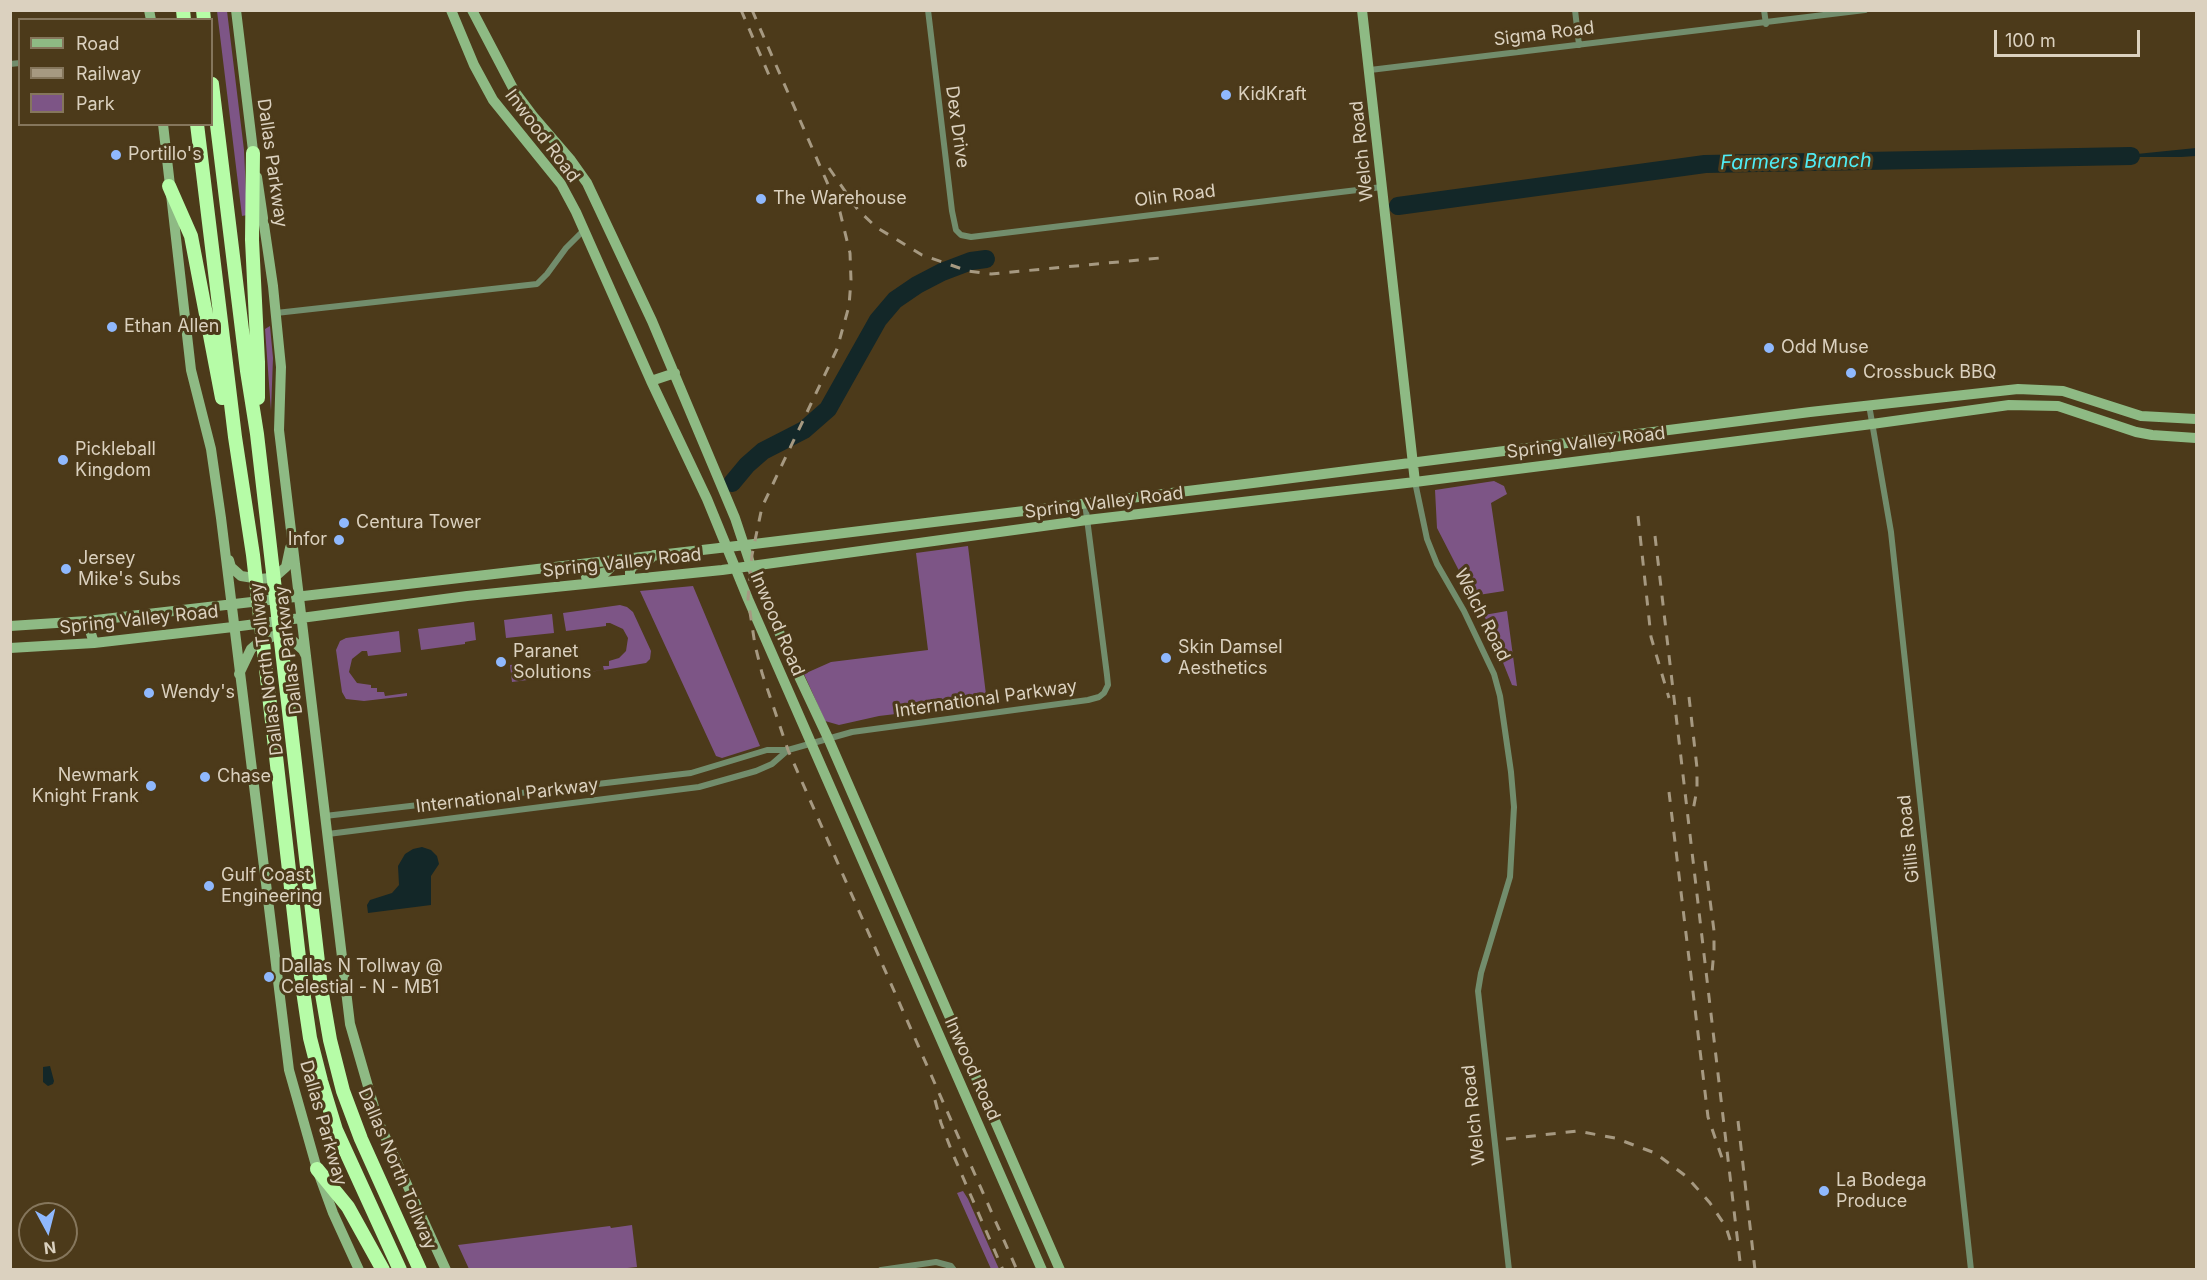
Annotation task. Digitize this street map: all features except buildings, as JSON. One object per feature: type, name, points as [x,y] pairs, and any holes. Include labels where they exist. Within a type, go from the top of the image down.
[{"type":"highway","name":"Dallas North Tollway","points":[[213,92],[272,552],[321,988],[330,1040],[343,1091],[361,1139],[420,1269]]},
{"type":"highway","name":"Dallas North Tollway","points":[[197,126],[235,437],[267,668],[310,1038],[336,1130],[400,1269]]},
{"type":"highway","points":[[253,153],[252,240],[258,362],[257,434]]},
{"type":"highway","points":[[169,186],[190,236],[224,408],[235,437]]},
{"type":"highway","points":[[317,1169],[348,1207],[382,1269]]},
{"type":"main road","name":"Dallas Parkway","points":[[236,10],[253,153],[276,313],[281,367],[279,430],[350,1024],[378,1121],[446,1269]]},
{"type":"main road","name":"Inwood Road","points":[[451,10],[474,66],[493,100],[561,184],[584,230],[651,381],[707,499],[811,743],[1042,1269]]},
{"type":"main road","name":"Inwood Road","points":[[472,10],[515,92],[587,183],[604,219],[675,372],[751,566],[788,653],[828,738],[1060,1269]]},
{"type":"main road","name":"Welch Road","points":[[1362,10],[1416,482]]},
{"type":"main road","name":"Dallas Parkway","points":[[163,126],[190,370],[211,449],[289,1070],[317,1169],[333,1213],[359,1269]]},
{"type":"main road","points":[[584,230],[604,219]]},
{"type":"main road","points":[[651,381],[675,372]]},
{"type":"main road","name":"Spring Valley Road","points":[[10,626],[87,621],[744,545],[2018,388],[2063,391],[2141,416],[2196,419]]},
{"type":"main road","name":"Spring Valley Road","points":[[10,648],[94,643],[560,585],[735,568],[1087,520],[1416,482],[2009,405],[2058,406],[2136,432],[2196,438]]},
{"type":"main road","points":[[1705,425],[1707,444]]},
{"type":"main road","points":[[960,518],[962,537]]},
{"type":"main road","points":[[224,542],[231,567],[236,573],[248,578],[260,579],[277,575],[286,567],[291,534]]},
{"type":"main road","points":[[630,578],[633,566],[646,563],[654,555]]},
{"type":"main road","points":[[560,585],[606,572],[612,566],[613,560]]},
{"type":"main road","points":[[87,621],[94,643]]},
{"type":"main road","points":[[239,674],[251,649],[259,642],[274,636],[286,637],[293,641],[303,650],[307,659]]},
{"type":"main road","points":[[907,962],[922,954]]},
{"type":"main road","points":[[1018,1216],[1034,1209]]},
{"type":"street","name":"Dex Drive","points":[[928,10],[955,227],[961,235],[971,237]]},
{"type":"street","points":[[1575,10],[1579,45]]},
{"type":"street","points":[[1764,10],[1766,24]]},
{"type":"street","name":"Sigma Road","points":[[1370,70],[1766,24],[1864,10]]},
{"type":"street","name":"Olin Road","points":[[971,237],[1383,187]]},
{"type":"street","points":[[276,313],[537,284],[584,230]]},
{"type":"street","name":"Gillis Road","points":[[1869,405],[1892,544],[1971,1269]]},
{"type":"street","name":"Welch Road","points":[[1416,482],[1427,539],[1437,564],[1464,611],[1494,674],[1500,696],[1511,772],[1514,814],[1510,877],[1481,973],[1478,991],[1509,1269]]},
{"type":"street","name":"International Parkway","points":[[325,816],[691,772],[767,750],[789,750],[852,732],[1088,700],[1104,693],[1108,686],[1085,503]]},
{"type":"street","name":"International Parkway","points":[[328,834],[699,787],[740,778],[772,764],[789,750]]},
{"type":"street","points":[[880,1269],[936,1262],[954,1269]]},
{"type":"green space","points":[[217,11],[227,11],[244,150],[247,215],[242,216]]},
{"type":"green space","points":[[270,326],[273,358],[271,411],[265,329]]},
{"type":"green space","points":[[1494,481],[1504,486],[1507,494],[1491,503],[1504,591],[1472,596],[1437,528],[1435,490]]},
{"type":"green space","points":[[968,546],[987,703],[879,716],[839,725],[825,721],[804,674],[831,662],[928,650],[916,553]]},
{"type":"green space","points":[[693,586],[760,746],[722,758],[716,756],[640,591]]},
{"type":"green space","points":[[620,605],[633,612],[651,651],[650,659],[646,663],[604,670],[603,666],[609,666],[609,661],[619,658],[626,651],[628,638],[623,629],[606,623],[606,626],[566,631],[563,613]]},
{"type":"green space","points":[[1507,611],[1517,686],[1512,685],[1484,615]]},
{"type":"green space","points":[[552,614],[554,633],[506,638],[504,620]]},
{"type":"green space","points":[[474,622],[476,640],[465,642],[465,644],[421,650],[418,629]]},
{"type":"green space","points":[[399,631],[401,652],[368,656],[367,651],[362,651],[352,659],[349,672],[357,683],[371,685],[371,688],[377,688],[377,692],[384,692],[385,696],[407,693],[407,696],[364,701],[346,699],[342,692],[336,650],[340,641],[346,638]]},
{"type":"green space","points":[[520,664],[521,670],[527,670],[528,675],[534,675],[535,678],[604,670],[512,682],[510,665]]},
{"type":"green space","points":[[963,1191],[999,1269],[991,1269],[957,1193]]},
{"type":"green space","points":[[632,1225],[637,1267],[469,1269],[458,1245],[610,1226],[611,1228]]},
{"type":"water","points":[[2196,148],[2196,156],[2107,157]]},
{"type":"water","points":[[422,847],[431,850],[437,856],[439,864],[431,876],[431,905],[368,913],[367,905],[370,900],[392,893],[399,885],[398,866],[405,854]]},
{"type":"water","points":[[50,1066],[54,1081],[48,1086],[43,1082],[43,1067]]},
{"type":"waterway","name":"Farmers Branch","points":[[1398,206],[1705,164],[2131,156]]},
{"type":"waterway","name":"Farmers Branch","points":[[732,483],[763,451],[804,430],[828,409],[878,320],[895,300],[942,272],[971,261],[986,259]]},
{"type":"railway","points":[[741,10],[772,82]]},
{"type":"railway","points":[[752,10],[840,212],[850,253],[851,280],[849,306],[837,349],[762,507],[752,555],[748,599],[755,645],[788,750],[1017,1270]]},
{"type":"railway","points":[[829,168],[858,210],[876,227],[922,255],[968,271],[991,274],[1160,258]]},
{"type":"railway","points":[[1638,516],[1651,637],[1669,698]]},
{"type":"railway","points":[[1655,536],[1741,1270]]},
{"type":"railway","points":[[1689,697],[1697,768],[1697,789],[1692,816]]},
{"type":"railway","points":[[1669,792],[1708,1117],[1723,1161]]},
{"type":"railway","points":[[1705,861],[1714,931],[1712,973]]},
{"type":"railway","points":[[935,1100],[952,1152],[1003,1270]]},
{"type":"railway","points":[[1738,1121],[1755,1270]]},
{"type":"railway","points":[[1506,1139],[1577,1131],[1615,1138],[1655,1153],[1687,1177],[1710,1203],[1726,1227],[1733,1249]]},
{"type":"place","name":"KidKraft","points":[[1226,95]]},
{"type":"place","name":"Portillo's","points":[[116,155]]},
{"type":"place","name":"The Warehouse","points":[[761,199]]},
{"type":"place","name":"Ethan Allen","points":[[112,327]]},
{"type":"place","name":"Odd Muse","points":[[1769,348]]},
{"type":"place","name":"Crossbuck BBQ","points":[[1851,373]]},
{"type":"place","name":"Pickleball Kingdom","points":[[63,460]]},
{"type":"place","name":"Centura Tower","points":[[344,523]]},
{"type":"place","name":"Infor","points":[[339,540]]},
{"type":"place","name":"Jersey Mike's Subs","points":[[66,569]]},
{"type":"place","name":"Skin Damsel Aesthetics","points":[[1166,658]]},
{"type":"place","name":"Paranet Solutions","points":[[501,662]]},
{"type":"place","name":"Wendy's","points":[[149,693]]},
{"type":"place","name":"Chase","points":[[205,777]]},
{"type":"place","name":"Newmark Knight Frank","points":[[151,786]]},
{"type":"place","name":"Gulf Coast Engineering","points":[[209,886]]},
{"type":"place","name":"Dallas N Tollway @ Celestial - N - MB1","points":[[269,977]]},
{"type":"place","name":"La Bodega Produce","points":[[1824,1191]]}]
